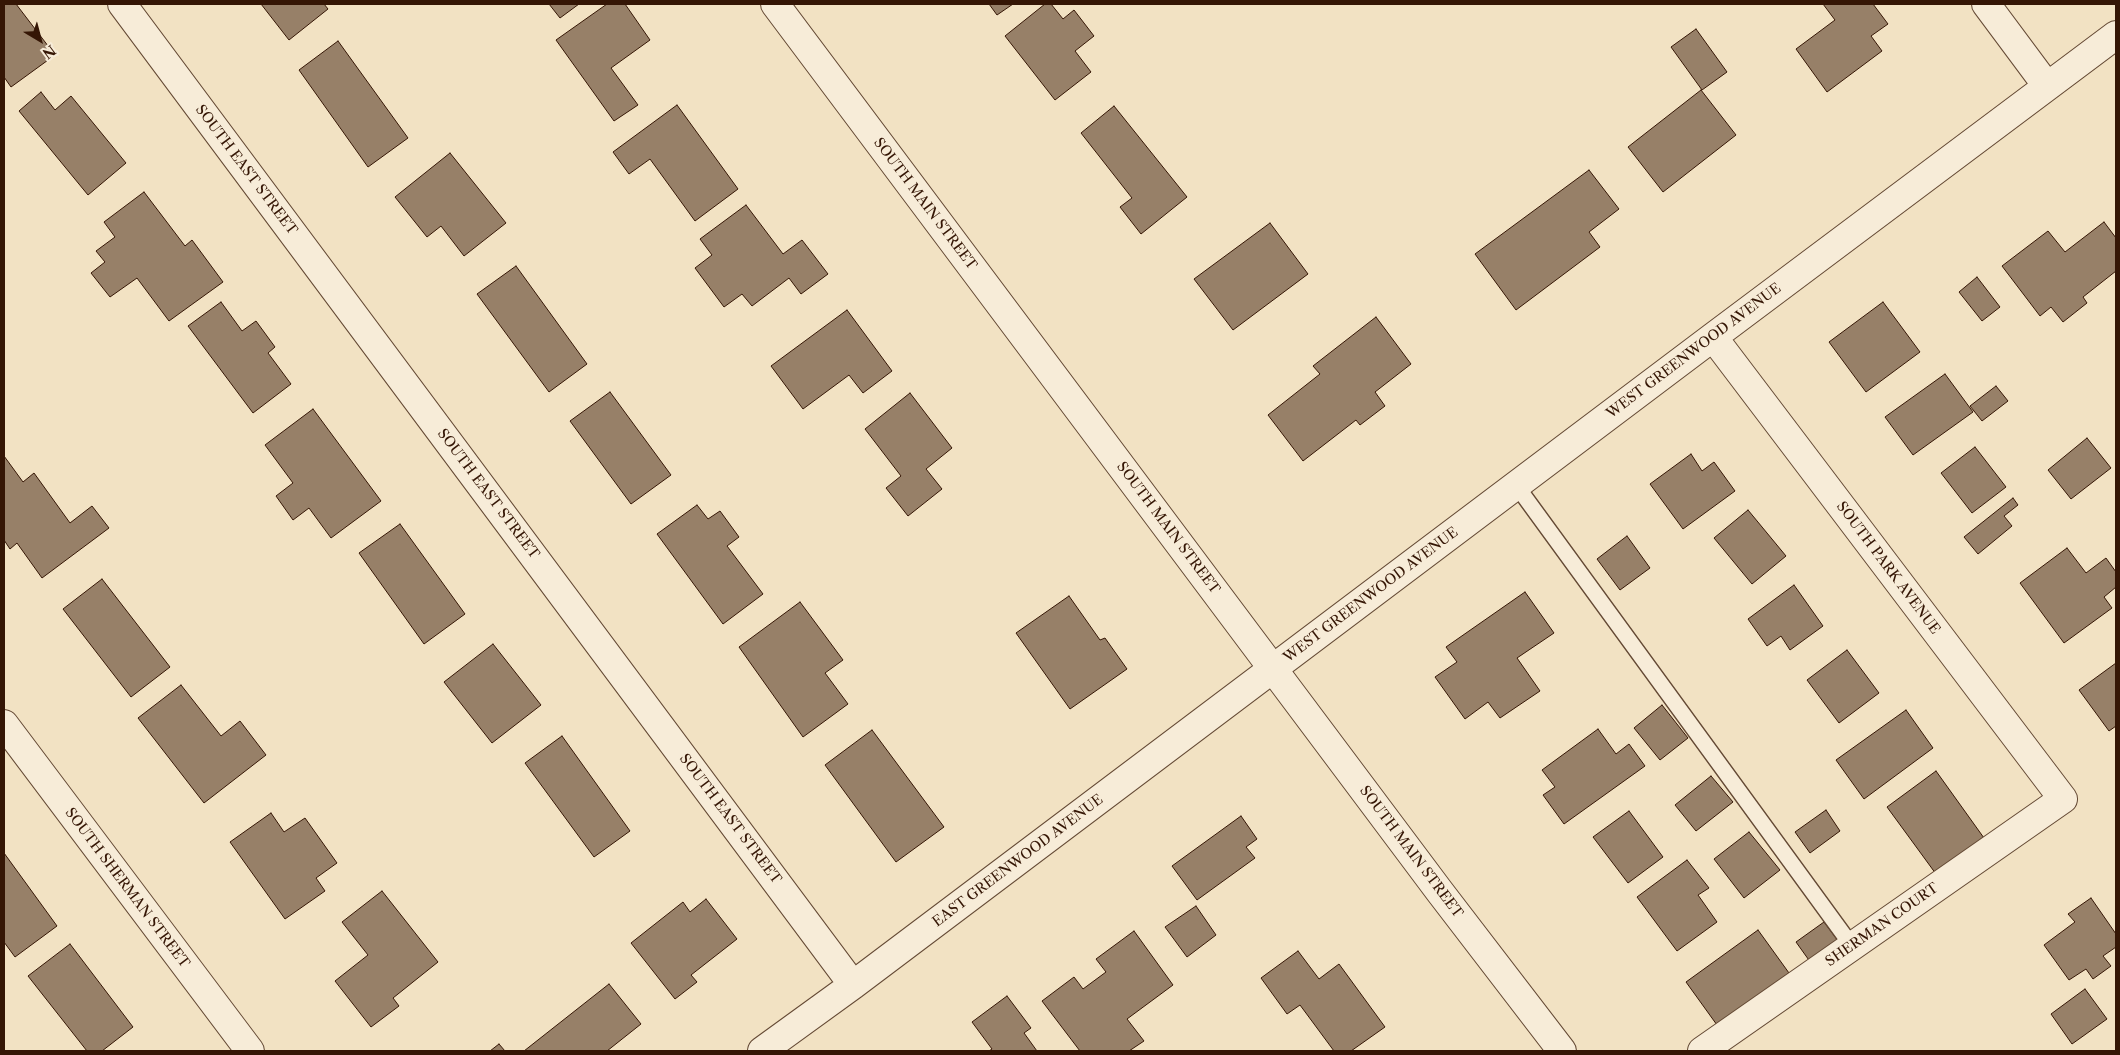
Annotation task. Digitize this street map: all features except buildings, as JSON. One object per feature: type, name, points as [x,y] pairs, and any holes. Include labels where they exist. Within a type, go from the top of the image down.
[{"type":"street","name":"SOUTH EAST STREET","points":[[122,4],[853,985]]},
{"type":"street","name":"SOUTH MAIN STREET","points":[[775,4],[1562,1051]]},
{"type":"street","points":[[1986,4],[2048,86]]},
{"type":"street","name":"WEST GREENWOOD AVENUE","points":[[1273,669],[1713,336],[2116,35]]},
{"type":"street","name":"SOUTH PARK AVENUE","points":[[1713,336],[2064,800]]},
{"type":"street","name":"EAST GREENWOOD AVENUE","points":[[762,1051],[853,985],[1273,669]]},
{"type":"street","name":"SOUTH SHERMAN STREET","points":[[4,724],[250,1051]]},
{"type":"street","name":"SHERMAN COURT","points":[[1702,1051],[2064,800]]},
{"type":"lane","points":[[1516,485],[1852,946]]}]
